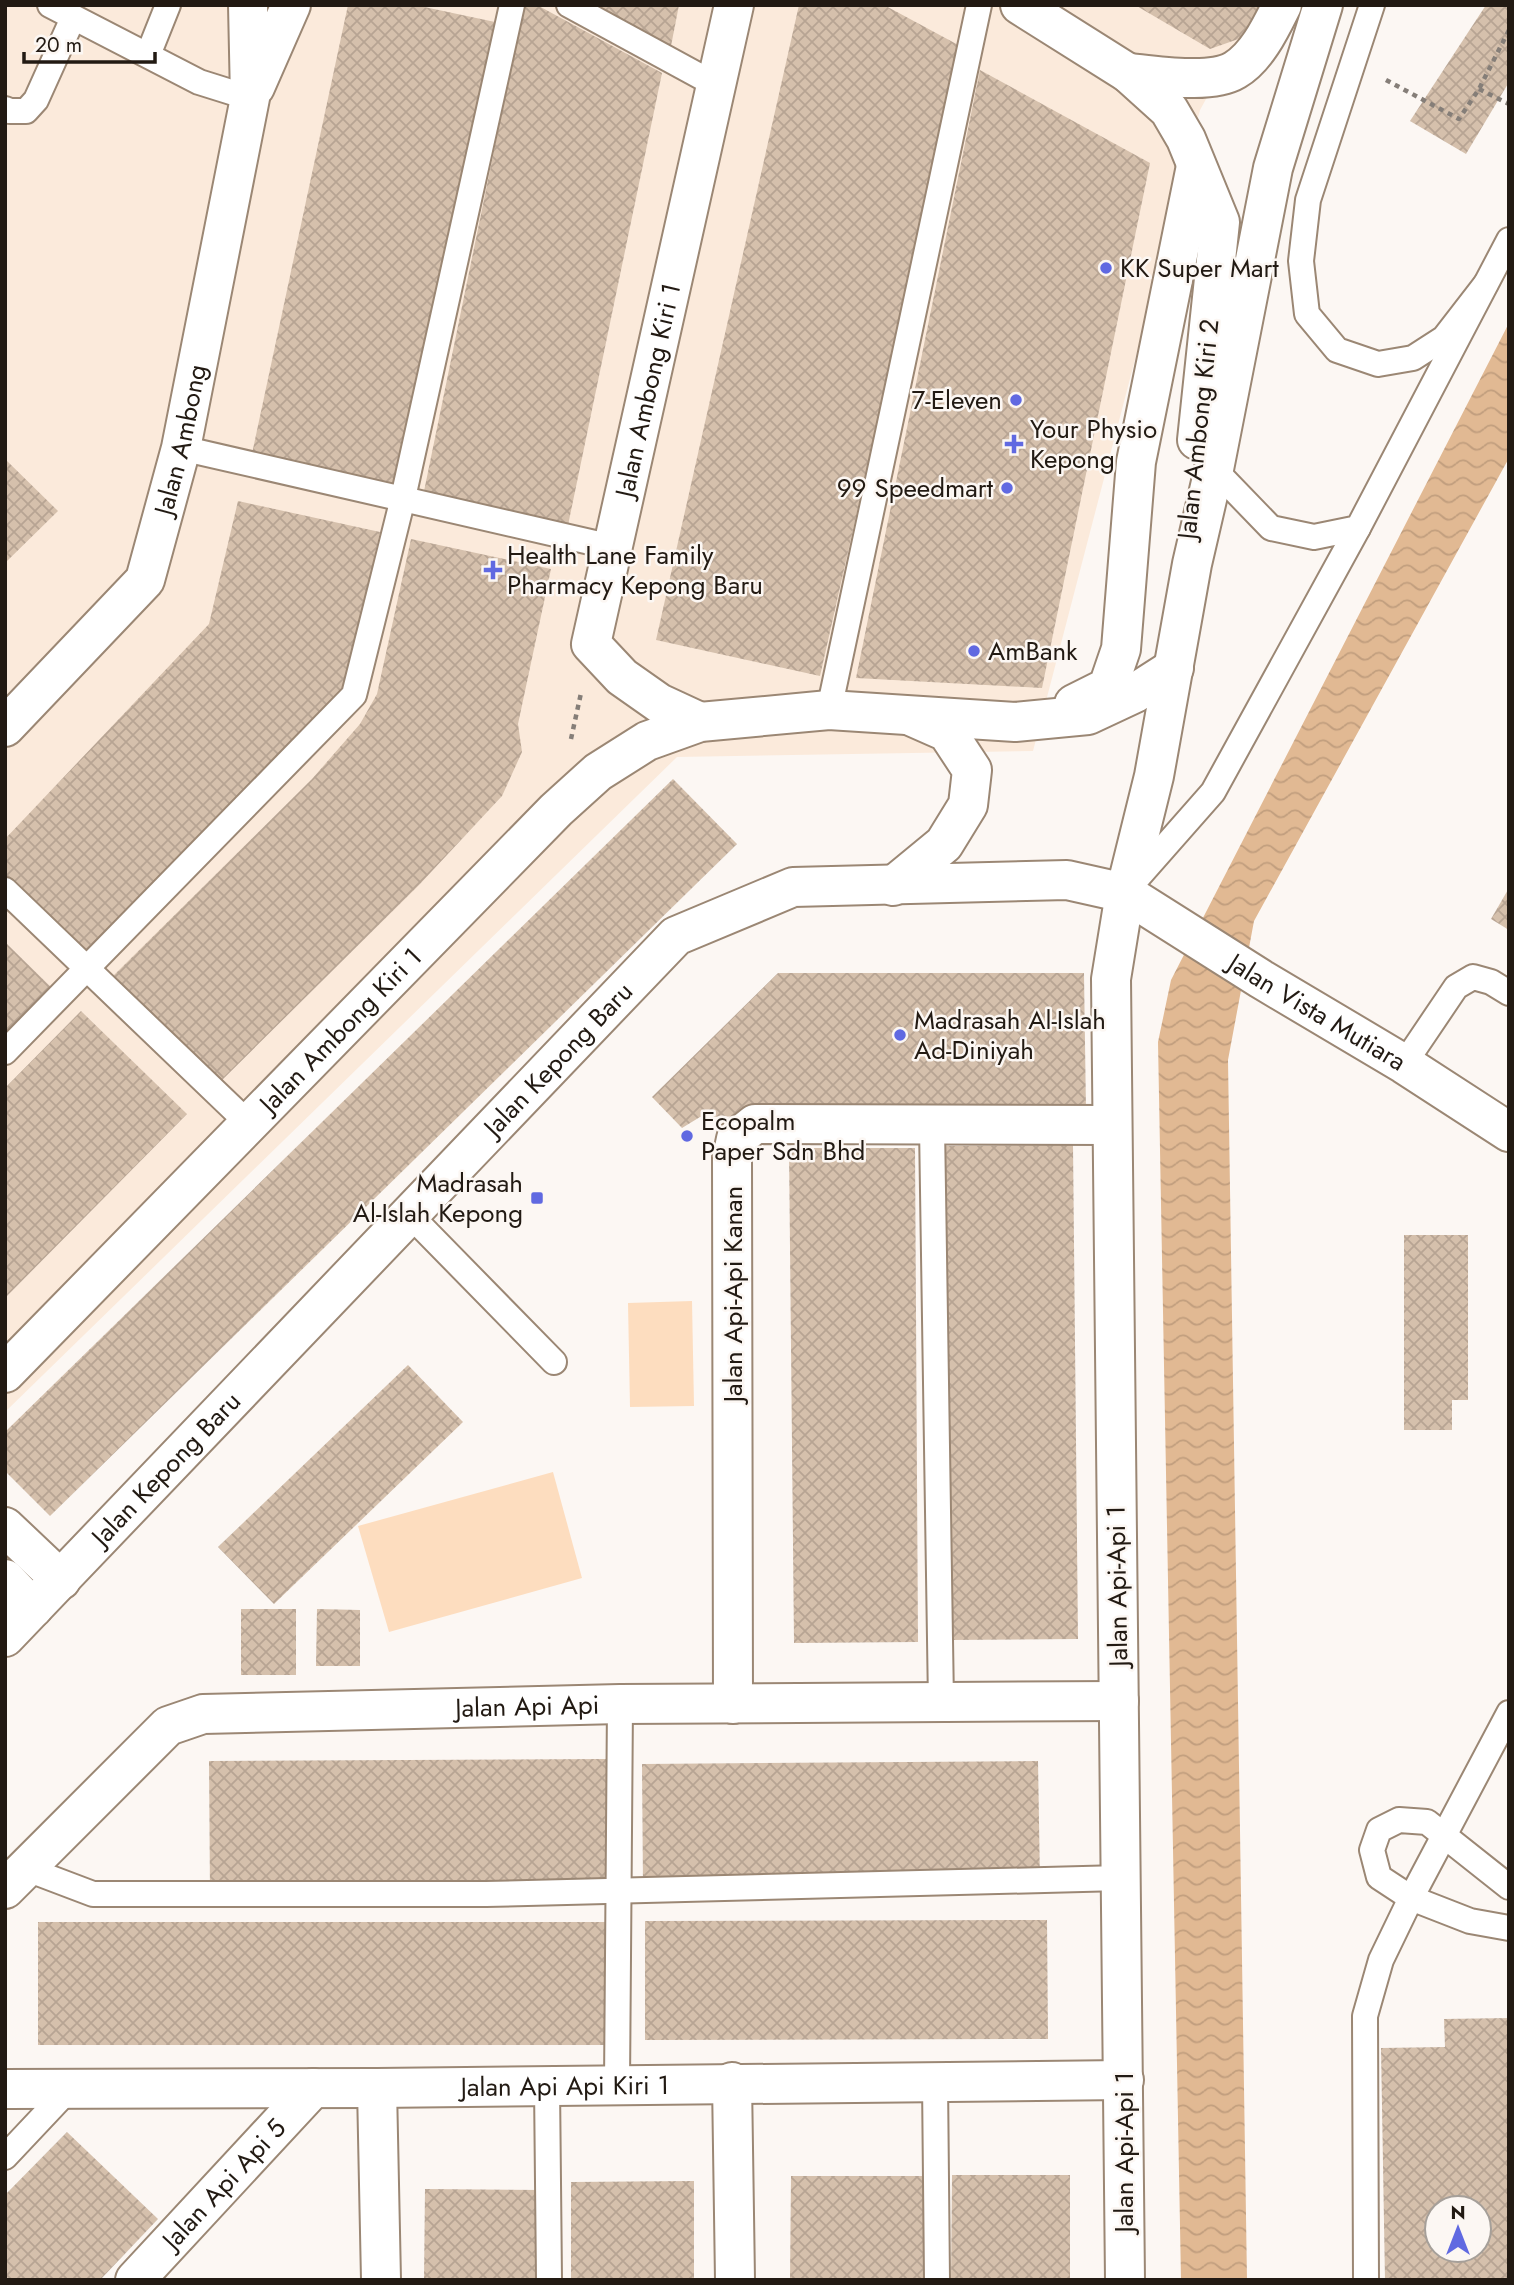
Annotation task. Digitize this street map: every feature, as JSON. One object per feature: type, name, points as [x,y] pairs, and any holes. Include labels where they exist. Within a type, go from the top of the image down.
[{"type":"street","name":"Jalan Ambong","points":[[5,727],[145,580],[181,448],[250,98],[248,5]]},
{"type":"street","name":"Jalan Ambong","points":[[250,98],[291,5]]},
{"type":"street","name":"Jalan Ambong Kiri 1","points":[[591,644],[734,5]]},
{"type":"street","name":"Jalan Ambong Kiri 2","points":[[1020,5],[1128,73],[1169,110],[1185,139],[1220,222],[1174,668]]},
{"type":"street","points":[[1128,73],[1212,77],[1235,70],[1263,43],[1282,5]]},
{"type":"street","name":"Jalan Ambong Kiri 2","points":[[1125,892],[1154,776],[1192,564],[1214,469],[1273,168],[1323,9]]},
{"type":"street","points":[[1015,722],[1078,703],[1108,687],[1121,649],[1136,462],[1196,166]]},
{"type":"street","points":[[591,644],[622,677],[659,703],[700,722]]},
{"type":"street","name":"Jalan Ambong Kiri 1","points":[[5,1373],[556,810],[598,772],[646,741],[700,722],[829,710],[1015,722],[1088,715],[1135,692],[1174,668]]},
{"type":"street","points":[[893,886],[944,844],[968,805],[972,770],[947,732],[904,713]]},
{"type":"street","name":"Jalan Kepong Baru","points":[[5,1637],[676,936],[793,887],[1067,880],[1125,892]]},
{"type":"street","name":"Jalan Vista Mutiara","points":[[1125,892],[1509,1132]]},
{"type":"street","name":"Jalan Api-Api 1","points":[[1125,892],[1111,979],[1125,2280]]},
{"type":"street","name":"Jalan Api-Api Kanan","points":[[733,1704],[733,1158],[736,1139],[755,1124],[1111,1125]]},
{"type":"street","points":[[5,1527],[61,1580]]},
{"type":"street","points":[[5,1579],[33,1608]]},
{"type":"street","name":"Jalan Api Api","points":[[16,1879],[168,1726],[203,1714],[620,1704],[1119,1701]]},
{"type":"street","name":"Jalan Api Api Kiri 1","points":[[5,2089],[1124,2080]]},
{"type":"street","points":[[733,2082],[735,2280]]},
{"type":"street","name":"Jalan Api Api 5","points":[[135,2280],[313,2088]]},
{"type":"street","points":[[377,2088],[381,2280]]},
{"type":"lane","points":[[50,5],[199,82],[250,98]]},
{"type":"lane","points":[[148,55],[168,5]]},
{"type":"lane","points":[[5,1052],[354,695],[402,498],[512,5]]},
{"type":"lane","points":[[569,5],[716,85]]},
{"type":"lane","points":[[829,710],[979,5]]},
{"type":"lane","points":[[1372,5],[1308,201],[1301,261],[1307,314],[1337,350],[1378,363],[1413,358],[1444,338],[1485,285]]},
{"type":"lane","points":[[5,109],[26,111],[36,100],[73,18]]},
{"type":"lane","points":[[1125,892],[1213,792],[1358,528],[1509,240]]},
{"type":"lane","points":[[181,448],[612,547]]},
{"type":"lane","points":[[1214,469],[1272,528],[1314,537],[1358,528]]},
{"type":"lane","points":[[5,890],[249,1124]]},
{"type":"lane","points":[[1404,1064],[1456,987],[1472,977],[1492,982],[1509,993]]},
{"type":"lane","points":[[932,1126],[941,1703]]},
{"type":"lane","points":[[410,1215],[554,1362]]},
{"type":"lane","points":[[617,2084],[620,1704]]},
{"type":"lane","points":[[1366,2280],[1366,2016],[1381,1960],[1509,1713]]},
{"type":"lane","points":[[1509,1887],[1427,1822],[1399,1820],[1379,1830],[1372,1850],[1379,1877],[1411,1898],[1470,1921],[1509,1928]]},
{"type":"lane","points":[[16,1879],[93,1894],[486,1894],[1121,1878]]},
{"type":"lane","points":[[935,2081],[937,2280]]},
{"type":"lane","points":[[547,2085],[550,2280]]},
{"type":"lane","points":[[5,2157],[70,2088]]},
{"type":"path","points":[[1386,80],[1459,119],[1479,89],[1509,30]]},
{"type":"path","points":[[1479,89],[1509,104]]},
{"type":"path","points":[[570,746],[591,644]]},
{"type":"shaded area","points":[[5,5],[1258,5],[1200,110],[1033,751],[677,757],[5,1412]]},
{"type":"shaded area","points":[[692,1301],[694,1406],[630,1407],[628,1303]]},
{"type":"shaded area","points":[[553,1472],[582,1578],[389,1632],[358,1526]]},
{"type":"water","points":[[1509,323],[1509,458],[1254,921],[1228,1060],[1247,2280],[1181,2280],[1158,1042],[1171,980]]},
{"type":"building","points":[[348,5],[415,5],[495,22],[394,493],[250,463]]},
{"type":"building","points":[[524,5],[537,5],[662,73],[567,530],[422,501]]},
{"type":"building","points":[[595,5],[679,5],[671,46]]},
{"type":"building","points":[[799,5],[884,5],[962,47],[820,676],[656,640]]},
{"type":"building","points":[[1135,5],[1266,5],[1247,36],[1210,49]]},
{"type":"building","points":[[1486,5],[1509,5],[1509,82],[1466,154],[1410,121]]},
{"type":"building","points":[[980,70],[1150,163],[1042,688],[856,678]]},
{"type":"building","points":[[5,459],[58,511],[5,563]]},
{"type":"building","points":[[238,501],[380,532],[348,690],[89,964],[5,886],[5,839],[209,624]]},
{"type":"building","points":[[411,539],[551,569],[518,724],[522,752],[502,796],[419,885],[217,1085],[110,979],[312,779],[360,724],[377,694]]},
{"type":"building","points":[[673,779],[737,844],[50,1516],[5,1471],[5,1432]]},
{"type":"building","points":[[1509,888],[1509,930],[1491,919]]},
{"type":"building","points":[[5,942],[59,995],[5,1049]]},
{"type":"building","name":"Madrasah Al-Islah Ad-Diniyah","points":[[778,973],[1084,973],[1086,1111],[700,1117],[682,1128],[652,1097]]},
{"type":"building","points":[[81,1011],[187,1114],[5,1298],[5,1088]]},
{"type":"building","points":[[1073,1145],[1078,1639],[949,1640],[944,1146]]},
{"type":"building","points":[[789,1148],[915,1148],[918,1642],[794,1643]]},
{"type":"building","points":[[1404,1235],[1468,1235],[1468,1400],[1452,1400],[1452,1430],[1404,1430]]},
{"type":"building","points":[[408,1365],[463,1422],[274,1604],[218,1547]]},
{"type":"building","points":[[241,1609],[296,1609],[296,1675],[241,1675]]},
{"type":"building","points":[[317,1609],[360,1610],[360,1666],[316,1666]]},
{"type":"building","points":[[606,1759],[606,1894],[210,1895],[209,1761]]},
{"type":"building","points":[[1038,1761],[1040,1882],[643,1885],[642,1764]]},
{"type":"building","points":[[1047,1920],[1048,2039],[645,2040],[645,1921]]},
{"type":"building","points":[[38,1922],[606,1922],[606,2045],[38,2045]]},
{"type":"building","points":[[1509,2018],[1509,2280],[1385,2280],[1381,2048],[1445,2047],[1444,2019]]},
{"type":"building","points":[[67,2132],[158,2219],[100,2280],[5,2280],[5,2195]]},
{"type":"building","points":[[952,2175],[1070,2175],[1070,2280],[951,2280]]},
{"type":"building","points":[[791,2176],[923,2176],[923,2280],[790,2280]]},
{"type":"building","points":[[694,2181],[694,2280],[571,2280],[571,2182]]},
{"type":"building","points":[[425,2189],[542,2190],[541,2280],[424,2280]]},
{"type":"place","name":"KK Super Mart","points":[[1106,268]]},
{"type":"place","name":"7-Eleven","points":[[1016,400]]},
{"type":"place","name":"Your Physio Kepong","points":[[1014,444]]},
{"type":"place","name":"99 Speedmart","points":[[1007,488]]},
{"type":"place","name":"Health Lane Family Pharmacy Kepong Baru","points":[[493,570]]},
{"type":"place","name":"AmBank","points":[[974,651]]},
{"type":"place","name":"Madrasah Al-Islah Ad-Diniyah","points":[[900,1035]]},
{"type":"place","name":"Ecopalm Paper Sdn Bhd","points":[[687,1136]]},
{"type":"place","name":"Madrasah Al-Islah Kepong","points":[[537,1198]]}]
